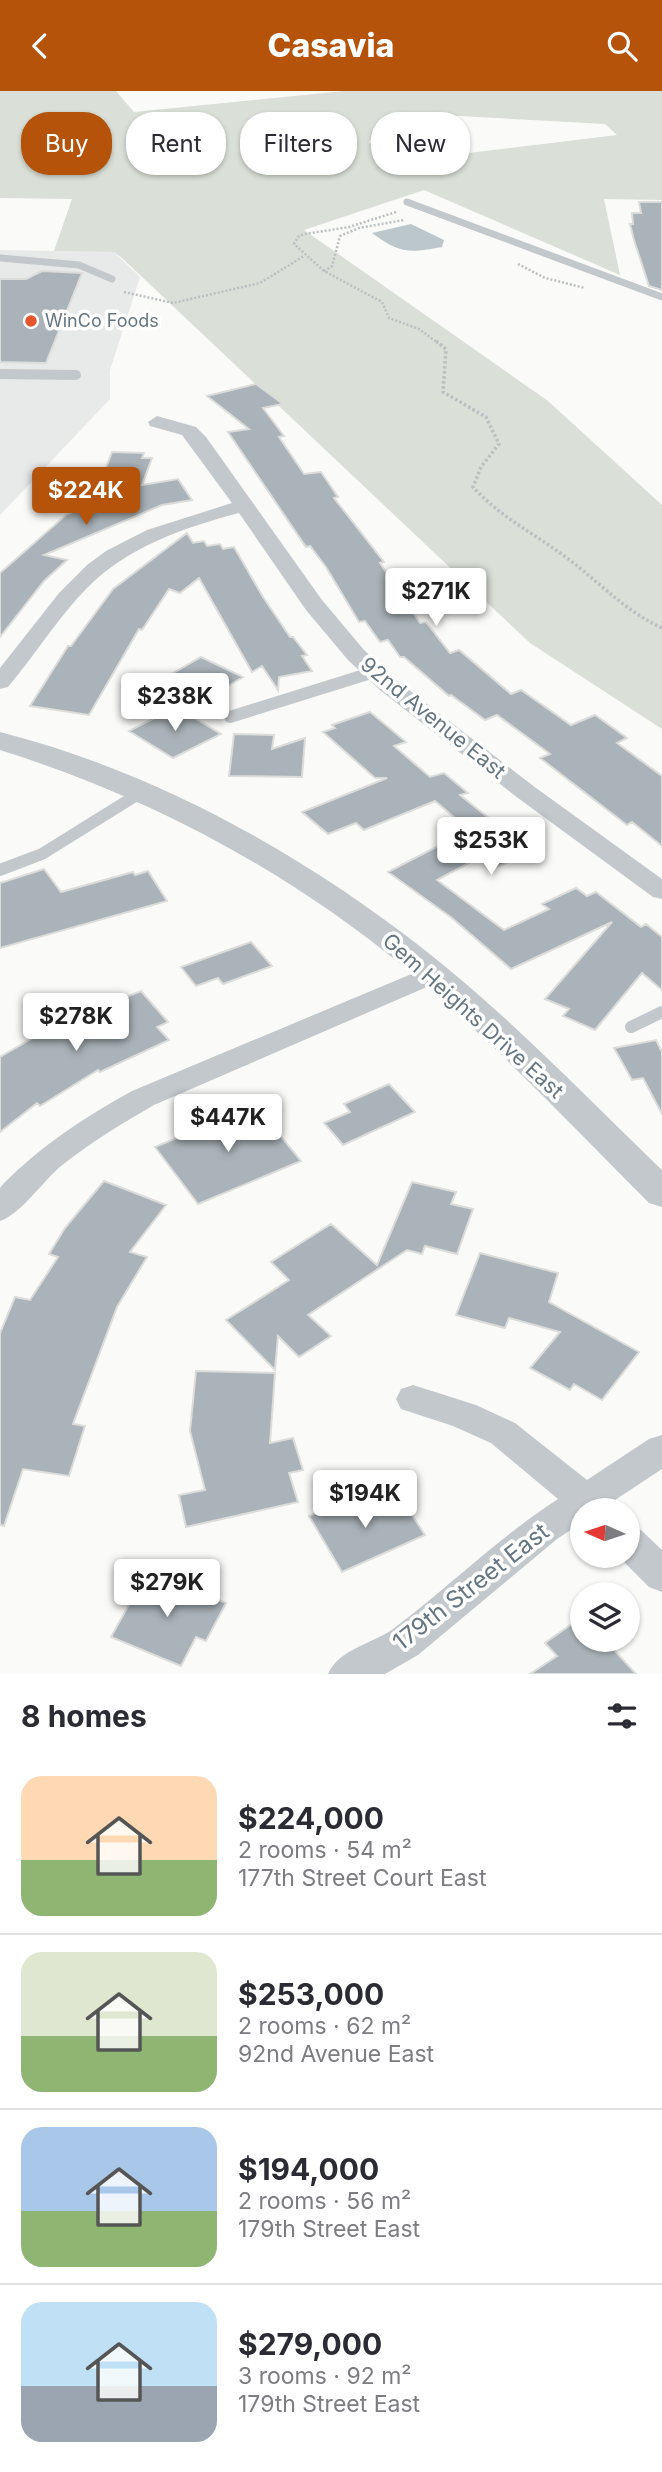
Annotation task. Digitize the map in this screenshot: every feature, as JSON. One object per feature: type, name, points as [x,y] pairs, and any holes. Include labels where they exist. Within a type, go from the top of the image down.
[{"type":"street","name":"92nd Avenue East","points":[[157,422],[189,431],[199,441],[332,629],[374,672],[527,793],[662,891]]},
{"type":"street","points":[[0,682],[79,585],[114,554],[167,528],[243,506]]},
{"type":"street","name":"Gem Heights Drive East","points":[[0,740],[74,764],[177,808],[309,882],[433,974],[515,1049],[662,1193]]},
{"type":"street","points":[[0,1209],[52,1156],[99,1122],[143,1098],[433,974]]},
{"type":"street","points":[[413,1399],[464,1415],[503,1433],[585,1498]]},
{"type":"street","name":"179th Street East","points":[[601,1498],[662,1450]]},
{"type":"street","name":"179th Street East","points":[[348,1674],[404,1643],[544,1528],[570,1515]]},
{"type":"street","points":[[640,1553],[662,1575]]},
{"type":"lane","points":[[411,204],[662,297]]},
{"type":"lane","points":[[0,258],[79,265],[112,279]]},
{"type":"lane","points":[[0,374],[76,375]]},
{"type":"lane","points":[[230,717],[374,672]]},
{"type":"lane","points":[[0,870],[42,854],[140,793]]},
{"type":"lane","points":[[631,1027],[662,1011]]},
{"type":"path","points":[[411,204],[349,227],[299,236],[294,244],[304,257],[324,271],[382,302],[389,319],[419,329],[446,349],[443,392],[481,412],[496,427],[499,444],[481,467],[473,487],[486,504],[566,557],[639,619],[662,628]]},
{"type":"path","points":[[324,271],[332,266],[340,236],[359,229],[407,219]]},
{"type":"path","points":[[118,292],[140,292],[160,301],[173,303],[260,283],[304,257]]},
{"type":"path","points":[[514,261],[545,278],[588,289]]},
{"type":"shaded area","points":[[0,91],[116,91],[134,112],[344,91],[662,91],[662,200],[604,199],[620,275],[424,190],[304,230],[548,401],[662,505],[662,729],[530,643],[122,258],[114,252],[54,251],[72,199],[0,198]]},
{"type":"shaded area","points":[[411,224],[444,240],[442,247],[405,250],[390,245],[372,233]]},
{"type":"shaded area","points":[[0,250],[114,252],[140,277],[110,370],[110,399],[0,515]]},
{"type":"building","points":[[639,202],[662,202],[662,290],[649,286],[634,240],[630,224],[633,224],[632,213],[641,213]]},
{"type":"building","name":"WinCo Foods","points":[[42,271],[82,273],[46,363],[0,362],[0,279],[26,279]]},
{"type":"building","points":[[256,384],[283,404],[263,408],[284,436],[279,437],[304,474],[321,472],[338,497],[334,498],[384,562],[380,563],[420,623],[426,622],[450,653],[459,650],[511,694],[521,690],[571,725],[595,715],[627,738],[617,743],[662,776],[662,846],[632,822],[627,825],[540,758],[550,754],[497,715],[485,720],[449,696],[404,657],[400,657],[388,640],[380,642],[365,621],[359,622],[326,567],[310,546],[306,547],[228,432],[249,429],[207,396]]},
{"type":"building","points":[[112,452],[144,453],[142,458],[152,458],[142,485],[178,479],[192,500],[162,505],[44,555],[67,560],[44,581],[0,637],[0,573],[66,515],[93,503]]},
{"type":"building","points":[[187,533],[193,543],[204,541],[207,546],[220,544],[223,549],[234,547],[290,637],[293,637],[307,655],[302,656],[312,671],[279,677],[278,690],[262,666],[252,672],[199,578],[180,593],[169,589],[142,630],[139,629],[89,715],[30,706],[68,646],[71,646],[113,589]]},
{"type":"building","points":[[201,657],[243,677],[204,700],[163,679]]},
{"type":"building","points":[[176,707],[221,734],[173,758],[129,731]]},
{"type":"building","points":[[370,712],[406,742],[394,746],[430,777],[444,773],[468,793],[460,795],[510,835],[520,831],[541,849],[494,868],[480,857],[437,880],[504,930],[549,909],[542,904],[576,888],[587,896],[596,892],[641,927],[646,924],[662,937],[662,990],[642,973],[595,1030],[563,1016],[569,1009],[545,999],[612,922],[511,969],[452,918],[388,872],[469,830],[435,801],[364,830],[356,823],[328,834],[302,812],[387,778],[375,778],[323,732],[335,728],[332,725]]},
{"type":"building","points":[[234,734],[274,735],[272,749],[305,738],[302,777],[229,776]]},
{"type":"building","points":[[44,869],[61,892],[133,872],[135,875],[148,871],[167,901],[0,948],[0,883]]},
{"type":"building","points":[[251,942],[272,966],[223,984],[218,978],[196,986],[181,967]]},
{"type":"building","points":[[141,991],[168,1022],[157,1027],[169,1040],[100,1072],[98,1070],[40,1106],[37,1103],[0,1132],[0,1057],[42,1031]]},
{"type":"building","points":[[656,1040],[662,1052],[662,1114],[643,1078],[632,1080],[614,1048]]},
{"type":"building","points":[[389,1084],[415,1112],[343,1145],[324,1123],[350,1112],[344,1104]]},
{"type":"building","points":[[253,1102],[301,1161],[198,1204],[155,1147],[225,1118],[223,1115]]},
{"type":"building","points":[[104,1181],[166,1205],[130,1252],[147,1257],[117,1307],[73,1424],[85,1426],[69,1476],[23,1469],[4,1526],[0,1525],[0,1333],[15,1297],[30,1300],[58,1257],[49,1254],[65,1228]]},
{"type":"building","points":[[412,1182],[456,1192],[451,1204],[473,1209],[457,1254],[425,1246],[422,1254],[407,1250],[308,1315],[331,1336],[299,1357],[278,1336],[275,1370],[226,1320],[289,1280],[271,1262],[331,1224],[377,1265]]},
{"type":"building","points":[[480,1253],[558,1273],[549,1302],[639,1352],[602,1400],[574,1384],[570,1390],[530,1368],[560,1332],[509,1318],[505,1328],[456,1315]]},
{"type":"building","points":[[196,1371],[275,1373],[270,1443],[293,1438],[303,1470],[289,1473],[298,1502],[186,1527],[179,1495],[205,1490],[190,1431]]},
{"type":"building","points":[[360,1493],[372,1511],[401,1498],[425,1535],[342,1572],[309,1516]]},
{"type":"building","points":[[147,1572],[226,1603],[206,1641],[196,1637],[181,1666],[111,1637]]},
{"type":"building","points":[[570,1625],[570,1652],[616,1652],[636,1674],[530,1674],[557,1656],[545,1643]]},
{"type":"place","name":"WinCo Foods","points":[[31,321]]}]
